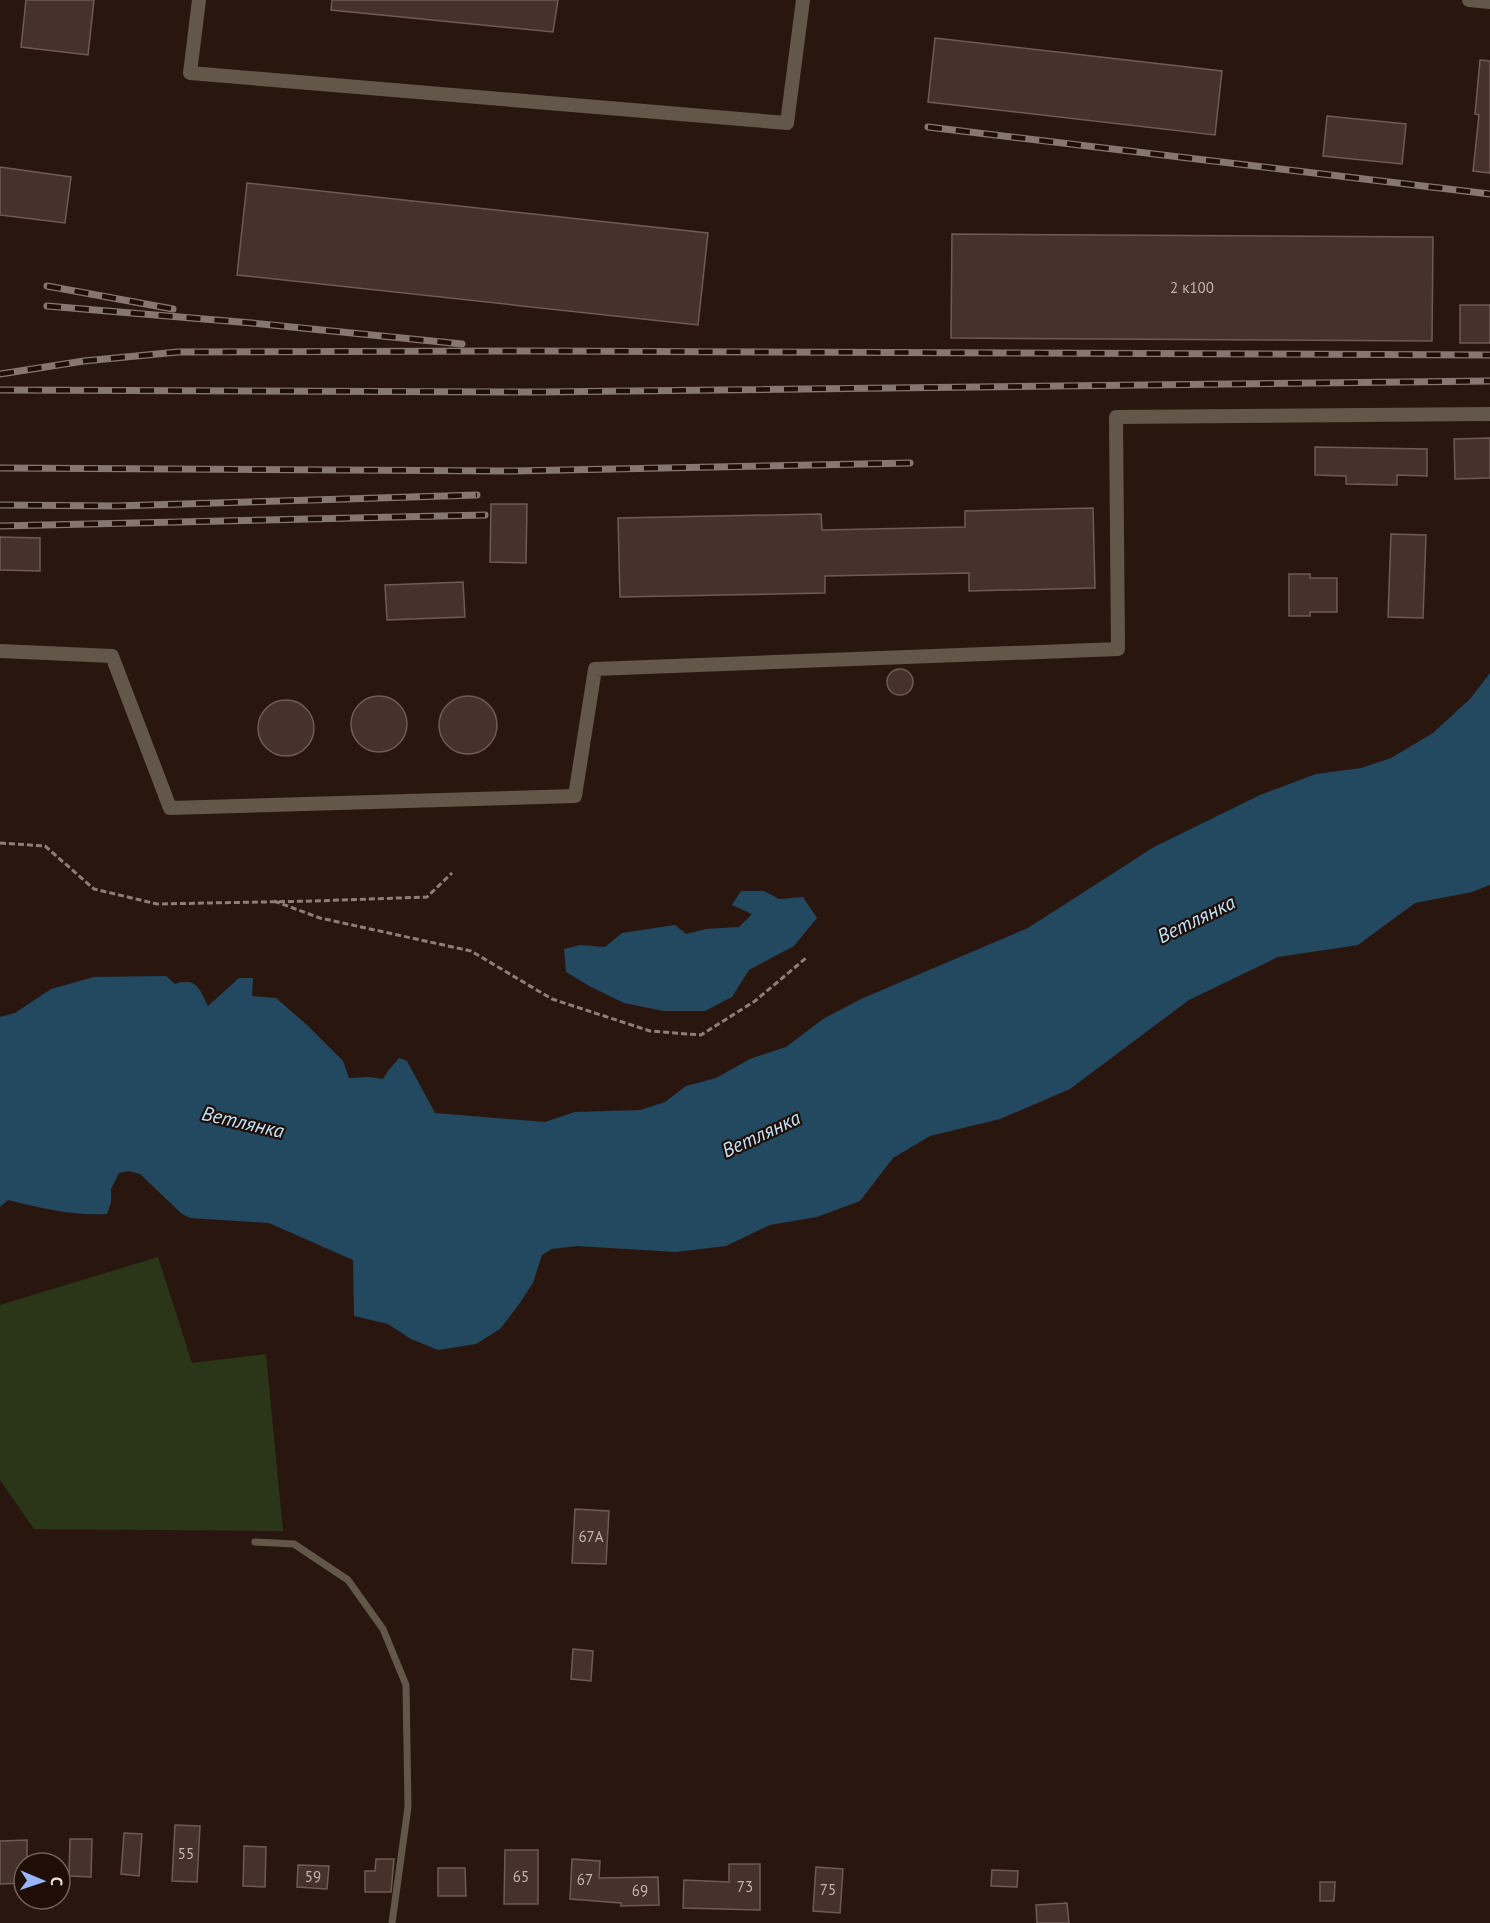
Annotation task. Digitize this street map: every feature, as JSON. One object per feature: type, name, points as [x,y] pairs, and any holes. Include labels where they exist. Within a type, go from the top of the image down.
[{"type":"street","points":[[199,0],[190,73],[788,123],[803,0]]},
{"type":"street","points":[[1469,0],[1490,2]]},
{"type":"street","points":[[0,651],[112,656],[170,808],[574,796],[595,669],[1118,649],[1116,417],[1490,414]]},
{"type":"lane","points":[[255,1542],[294,1544],[348,1580],[383,1629],[406,1685],[408,1807],[392,1923]]},
{"type":"path","points":[[0,843],[45,846],[94,889],[157,904],[427,897],[452,873]]},
{"type":"path","points":[[274,902],[320,918],[471,951],[552,999],[650,1031],[701,1035],[755,1001],[806,958]]},
{"type":"green space","points":[[158,1257],[192,1363],[266,1354],[283,1531],[34,1529],[0,1480],[0,1305]]},
{"type":"water","name":"Ветлянка","points":[[1490,673],[1490,885],[1472,892],[1415,903],[1358,945],[1278,957],[1189,1000],[1070,1089],[1000,1119],[930,1136],[893,1158],[860,1201],[817,1217],[770,1225],[726,1246],[676,1252],[577,1246],[552,1249],[542,1255],[533,1283],[500,1329],[476,1344],[438,1350],[411,1339],[388,1324],[354,1316],[353,1260],[269,1223],[190,1218],[182,1214],[140,1174],[129,1171],[119,1173],[111,1189],[111,1202],[107,1214],[69,1213],[8,1200],[0,1207],[0,1017],[15,1013],[51,989],[94,977],[166,976],[175,984],[193,983],[200,990],[208,1006],[239,978],[253,978],[252,996],[276,998],[343,1061],[349,1078],[383,1079],[399,1058],[407,1061],[435,1113],[545,1122],[575,1112],[640,1110],[665,1102],[686,1086],[716,1078],[750,1059],[786,1047],[823,1019],[861,999],[1028,928],[1154,847],[1260,795],[1316,774],[1361,768],[1391,758],[1433,733],[1470,699]]},
{"type":"water","points":[[741,891],[764,891],[779,899],[803,897],[817,918],[794,946],[749,970],[732,997],[705,1011],[664,1011],[624,1003],[566,972],[564,949],[581,945],[605,947],[622,933],[675,925],[686,934],[706,929],[739,927],[752,914],[732,905]]},
{"type":"building","points":[[26,0],[94,0],[88,55],[21,47]]},
{"type":"building","points":[[332,0],[558,0],[553,32],[331,10]]},
{"type":"building","points":[[935,38],[1222,71],[1215,135],[928,102]]},
{"type":"building","points":[[1480,60],[1490,61],[1490,173],[1473,171],[1479,115],[1475,114]]},
{"type":"building","points":[[1327,116],[1406,124],[1402,164],[1323,156]]},
{"type":"building","points":[[0,167],[71,177],[65,223],[0,215]]},
{"type":"building","points":[[247,183],[708,233],[698,325],[237,275]]},
{"type":"building","points":[[952,234],[1433,237],[1432,341],[951,338]]},
{"type":"building","points":[[1460,305],[1490,305],[1490,343],[1460,343]]},
{"type":"building","points":[[1490,438],[1490,478],[1455,479],[1454,439]]},
{"type":"building","points":[[1315,447],[1427,449],[1427,476],[1397,475],[1397,485],[1346,484],[1346,476],[1315,475]]},
{"type":"building","points":[[491,504],[527,504],[526,563],[490,562]]},
{"type":"building","points":[[1093,508],[1095,588],[969,591],[969,573],[825,576],[825,593],[620,597],[618,518],[821,514],[822,530],[965,527],[965,511]]},
{"type":"building","points":[[1391,534],[1426,535],[1423,618],[1388,617]]},
{"type":"building","points":[[0,537],[40,538],[40,571],[0,570]]},
{"type":"building","points":[[1289,574],[1310,574],[1310,578],[1337,578],[1337,612],[1310,612],[1310,616],[1289,616]]},
{"type":"building","points":[[463,582],[465,617],[387,620],[385,585]]},
{"type":"building","points":[[900,669],[909,673],[913,682],[909,691],[900,695],[891,691],[887,682],[891,673]]},
{"type":"building","points":[[373,696],[385,696],[395,700],[403,708],[407,724],[403,740],[395,748],[385,752],[373,752],[363,748],[355,740],[351,730],[351,718],[355,708],[363,700]]},
{"type":"building","points":[[468,696],[479,698],[492,709],[497,725],[495,736],[484,749],[468,754],[457,752],[444,741],[439,725],[441,714],[452,701]]},
{"type":"building","points":[[281,700],[291,700],[306,708],[312,717],[314,728],[312,739],[306,748],[291,756],[281,756],[270,751],[263,744],[258,733],[258,723],[263,712],[270,705]]},
{"type":"building","points":[[575,1509],[609,1511],[606,1564],[572,1563]]},
{"type":"building","points":[[573,1649],[593,1651],[591,1681],[571,1679]]},
{"type":"building","points":[[175,1825],[200,1826],[197,1882],[172,1881]]},
{"type":"building","points":[[124,1833],[142,1834],[139,1876],[121,1874]]},
{"type":"building","points":[[70,1839],[92,1839],[91,1877],[72,1876],[72,1851],[70,1851]]},
{"type":"building","points":[[27,1840],[27,1851],[12,1851],[12,1884],[0,1884],[0,1841]]},
{"type":"building","points":[[244,1846],[266,1847],[265,1887],[243,1886]]},
{"type":"building","points":[[505,1850],[538,1850],[538,1904],[504,1904]]},
{"type":"building","points":[[376,1859],[394,1859],[391,1892],[365,1892],[365,1871],[375,1871]]},
{"type":"building","points":[[572,1859],[600,1861],[599,1878],[658,1877],[659,1905],[621,1906],[621,1903],[570,1899]]},
{"type":"building","points":[[729,1864],[760,1864],[760,1910],[683,1908],[684,1880],[729,1882]]},
{"type":"building","points":[[298,1865],[329,1866],[327,1889],[297,1887]]},
{"type":"building","points":[[816,1867],[843,1869],[840,1913],[813,1911]]},
{"type":"building","points":[[438,1868],[465,1868],[466,1896],[438,1896]]},
{"type":"building","points":[[992,1870],[1018,1871],[1017,1887],[991,1886]]},
{"type":"building","points":[[1320,1882],[1335,1882],[1334,1901],[1320,1901]]},
{"type":"building","points":[[1067,1903],[1069,1923],[1037,1923],[1036,1905]]},
{"type":"railway","points":[[928,127],[1490,194]]},
{"type":"railway","points":[[47,286],[173,309]]},
{"type":"railway","points":[[47,306],[462,344]]},
{"type":"railway","points":[[0,374],[84,361],[178,352],[543,351],[1490,355]]},
{"type":"railway","points":[[0,390],[540,392],[1490,381]]},
{"type":"railway","points":[[0,468],[513,471],[910,463]]},
{"type":"railway","points":[[0,505],[116,506],[477,495]]},
{"type":"railway","points":[[0,526],[485,515]]}]
